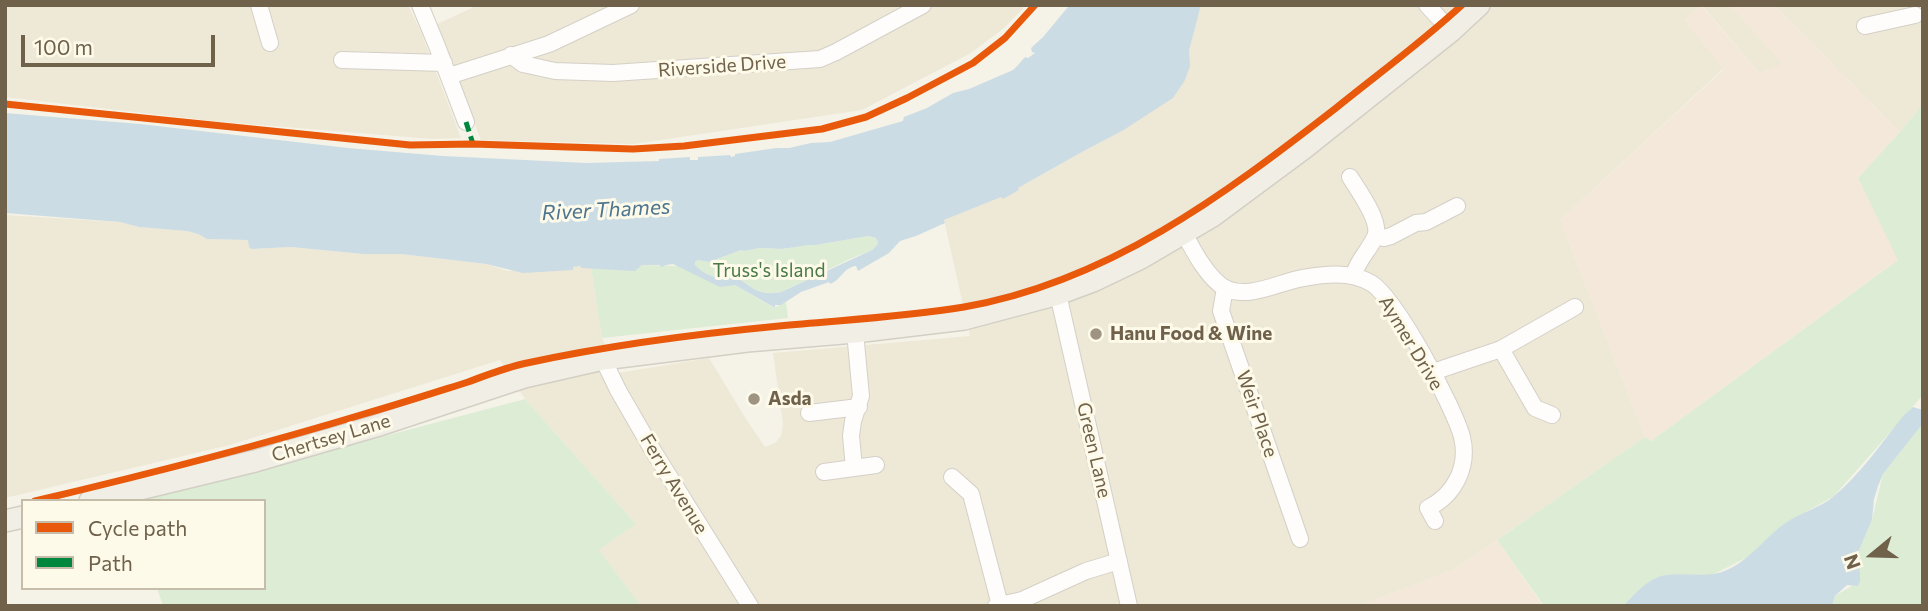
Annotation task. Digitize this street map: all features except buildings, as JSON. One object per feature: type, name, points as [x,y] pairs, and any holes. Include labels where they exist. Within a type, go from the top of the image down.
[{"type":"main road","name":"Chertsey Lane","points":[[98,499],[255,461],[376,426],[524,377],[603,359],[964,319],[1058,294],[1141,258],[1211,217],[1304,148],[1451,31],[1479,5]]},
{"type":"street","points":[[259,5],[270,44]]},
{"type":"street","points":[[420,5],[466,122]]},
{"type":"street","points":[[342,60],[446,69],[549,44],[631,5]]},
{"type":"street","name":"Riverside Drive","points":[[511,55],[523,64],[555,71],[613,73],[821,59],[923,5]]},
{"type":"street","points":[[1427,5],[1451,31]]},
{"type":"street","points":[[1865,26],[1892,13],[1915,15]]},
{"type":"street","points":[[1350,177],[1375,220],[1376,236],[1357,264],[1353,276]]},
{"type":"street","points":[[1376,236],[1391,236],[1457,206]]},
{"type":"street","points":[[1184,233],[1210,274],[1225,288]]},
{"type":"street","name":"Aymer Drive","points":[[1225,288],[1244,292],[1300,278],[1332,274],[1353,276],[1370,282],[1383,293],[1433,372],[1461,433],[1465,451],[1464,464],[1450,492],[1439,503],[1428,508],[1435,521]]},
{"type":"street","name":"Weir Place","points":[[1225,288],[1221,311],[1300,540]]},
{"type":"street","name":"Green Lane","points":[[1058,294],[1129,606]]},
{"type":"street","points":[[1433,372],[1501,349],[1570,315]]},
{"type":"street","points":[[854,468],[851,436],[861,396],[855,332]]},
{"type":"street","points":[[1501,349],[1535,408],[1552,415]]},
{"type":"street","name":"Ferry Avenue","points":[[603,359],[652,449],[750,606]]},
{"type":"street","points":[[809,413],[859,407]]},
{"type":"street","points":[[824,472],[876,465]]},
{"type":"street","points":[[952,477],[971,494],[998,605],[1022,600],[1086,570],[1119,561]]},
{"type":"shaded area","points":[[5,5],[408,5],[461,138],[432,139],[212,121],[5,97]]},
{"type":"shaded area","points":[[478,5],[1023,5],[1023,9],[1004,28],[971,53],[862,110],[634,144],[481,140],[435,25]]},
{"type":"shaded area","points":[[1201,5],[1701,5],[1685,20],[1723,69],[1560,220],[1645,437],[1455,569],[1359,606],[641,606],[599,550],[636,524],[525,399],[500,360],[230,445],[5,498],[5,215],[120,222],[139,227],[187,231],[207,239],[248,240],[252,249],[291,247],[363,254],[401,254],[486,264],[508,271],[581,266],[591,268],[602,338],[618,373],[709,358],[765,447],[775,443],[781,436],[783,424],[773,353],[970,336],[944,220],[1019,190],[1018,188],[1122,131],[1189,66],[1189,51]]},
{"type":"shaded area","points":[[1701,5],[1759,73],[1782,64],[1730,5],[1774,5],[1900,132],[1858,178],[1899,259],[1651,441],[1645,437],[1560,220],[1723,70],[1685,20]]},
{"type":"shaded area","points":[[1702,5],[1730,5],[1783,64],[1759,73]]},
{"type":"shaded area","points":[[1774,5],[1923,5],[1923,104],[1900,132]]},
{"type":"shaded area","points":[[1497,540],[1543,606],[1359,606],[1455,569]]},
{"type":"green space","points":[[1923,104],[1923,395],[1834,496],[1788,522],[1748,557],[1712,575],[1637,592],[1623,606],[1544,606],[1497,540],[1645,437],[1651,441],[1898,260],[1858,178]]},
{"type":"green space","name":"Truss's Island","points":[[868,236],[876,238],[878,242],[872,250],[781,292],[762,292],[737,277],[714,277],[695,265],[698,260],[709,262],[741,250],[782,249]]},
{"type":"green space","points":[[680,266],[735,285],[774,308],[786,302],[788,318],[602,338],[591,268]]},
{"type":"green space","points":[[525,399],[636,524],[599,550],[641,606],[163,606],[158,590],[266,590],[266,499],[146,499]]},
{"type":"green space","points":[[1923,422],[1923,606],[1832,606],[1835,596],[1860,581],[1857,555],[1872,520],[1883,474]]},
{"type":"water","name":"River Thames","points":[[1201,5],[1189,51],[1190,66],[1185,80],[1173,98],[1122,131],[1018,188],[1019,190],[1003,199],[1001,197],[944,220],[945,223],[900,241],[889,253],[858,271],[856,266],[852,267],[834,282],[801,292],[781,305],[775,305],[775,308],[735,285],[720,287],[673,264],[662,267],[642,265],[635,271],[580,266],[573,267],[573,270],[523,273],[486,264],[401,254],[363,254],[291,247],[252,249],[248,240],[207,239],[187,231],[139,227],[120,222],[5,213],[5,113],[140,124],[443,156],[586,163],[731,157],[735,154],[830,142],[903,121],[904,117],[953,93],[1013,70],[1025,57],[1035,53],[1031,48],[1068,7]],"holes":[[[868,236],[876,238],[878,242],[872,250],[781,292],[762,292],[737,277],[714,277],[695,265],[698,260],[709,262],[741,250],[782,249]]]},
{"type":"water","points":[[1913,407],[1923,410],[1923,423],[1883,474],[1878,486],[1872,520],[1857,555],[1860,573],[1858,586],[1847,585],[1835,596],[1832,606],[1623,606],[1642,587],[1656,578],[1673,574],[1711,574],[1737,564],[1787,522],[1834,496],[1862,468]]},
{"type":"marked path","points":[[466,122],[473,144]]},
{"type":"cycle path","points":[[5,104],[410,145],[473,144],[633,149],[684,146],[822,129],[866,117],[973,63],[1005,38],[1035,5]]},
{"type":"cycle path","points":[[43,499],[282,438],[527,363],[684,336],[964,307],[1017,295],[1067,278],[1162,231],[1207,203],[1336,108],[1462,5]]},
{"type":"place","name":"Hanu Food & Wine","points":[[1096,334]]},
{"type":"place","name":"Asda","points":[[754,399]]}]
